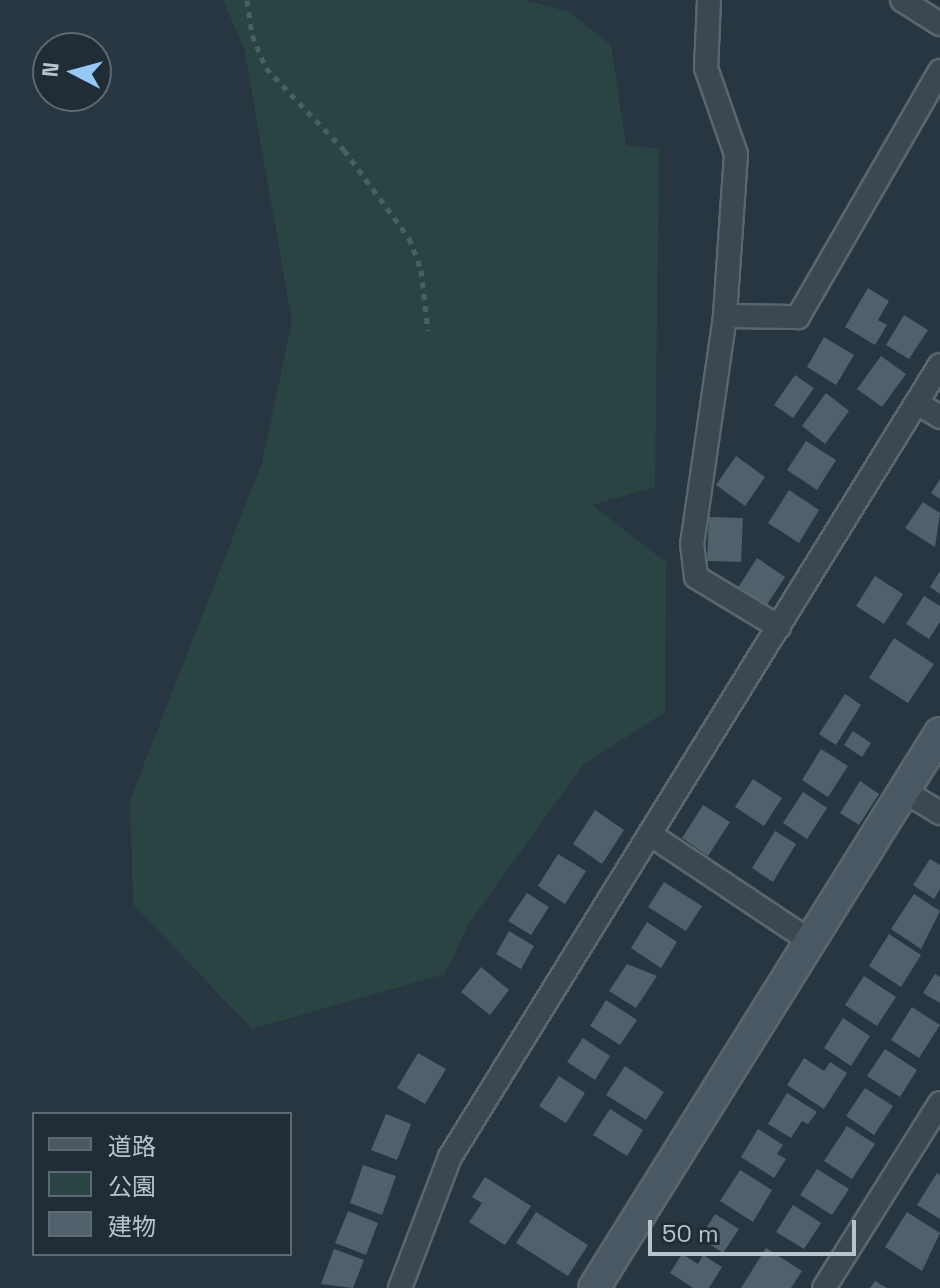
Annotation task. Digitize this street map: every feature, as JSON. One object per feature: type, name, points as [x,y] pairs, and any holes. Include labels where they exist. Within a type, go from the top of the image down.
[{"type":"street","points":[[709,0],[706,68],[736,154],[725,316],[692,544],[696,577],[779,627]]},
{"type":"street","points":[[902,0],[940,24]]},
{"type":"street","points":[[725,316],[798,317],[940,71]]},
{"type":"street","points":[[400,1288],[450,1157],[940,365]]},
{"type":"street","points":[[917,403],[940,417]]},
{"type":"street","points":[[594,1288],[940,733]]},
{"type":"street","points":[[904,791],[940,813]]},
{"type":"street","points":[[651,835],[810,941]]},
{"type":"street","points":[[824,1288],[940,1103]]},
{"type":"path","points":[[247,0],[254,44],[266,68],[344,150],[409,238],[421,270],[428,331]]},
{"type":"green space","points":[[223,0],[525,0],[569,12],[611,45],[626,145],[659,149],[655,487],[592,505],[666,562],[665,712],[583,765],[469,923],[445,974],[252,1029],[133,904],[130,800],[262,463],[292,321],[244,48]]},
{"type":"building","points":[[868,288],[889,301],[878,320],[887,325],[875,345],[845,327]]},
{"type":"building","points":[[904,315],[928,330],[909,359],[886,345]]},
{"type":"building","points":[[824,337],[854,355],[836,385],[807,367]]},
{"type":"building","points":[[881,356],[906,374],[882,407],[857,389]]},
{"type":"building","points":[[795,375],[814,388],[793,418],[774,405]]},
{"type":"building","points":[[826,393],[849,411],[825,444],[802,426]]},
{"type":"building","points":[[806,441],[836,460],[817,490],[787,470]]},
{"type":"building","points":[[736,456],[765,477],[745,506],[716,485]]},
{"type":"building","points":[[940,479],[940,499],[931,493]]},
{"type":"building","points":[[789,490],[819,510],[799,543],[768,523]]},
{"type":"building","points":[[923,502],[940,513],[935,547],[905,528]]},
{"type":"building","points":[[709,517],[743,518],[741,562],[707,561]]},
{"type":"building","points":[[757,558],[785,577],[764,609],[736,591]]},
{"type":"building","points":[[940,571],[940,594],[930,587]]},
{"type":"building","points":[[875,576],[903,594],[884,624],[856,606]]},
{"type":"building","points":[[924,596],[940,606],[940,622],[929,639],[906,624]]},
{"type":"building","points":[[894,638],[934,664],[908,703],[869,678]]},
{"type":"building","points":[[845,694],[861,705],[836,745],[819,734]]},
{"type":"building","points":[[853,731],[871,743],[862,757],[844,745]]},
{"type":"building","points":[[821,749],[848,766],[828,797],[802,780]]},
{"type":"building","points":[[753,779],[782,798],[764,826],[735,807]]},
{"type":"building","points":[[860,781],[879,794],[859,825],[840,813]]},
{"type":"building","points":[[803,792],[827,808],[807,839],[783,823]]},
{"type":"building","points":[[703,805],[730,822],[708,856],[682,838]]},
{"type":"building","points":[[595,810],[624,830],[602,864],[573,844]]},
{"type":"building","points":[[775,831],[796,844],[773,882],[752,868]]},
{"type":"building","points":[[558,854],[586,871],[565,904],[538,886]]},
{"type":"building","points":[[930,859],[940,865],[940,889],[934,899],[913,885]]},
{"type":"building","points":[[664,882],[702,906],[686,931],[648,907]]},
{"type":"building","points":[[527,893],[549,907],[531,935],[508,921]]},
{"type":"building","points":[[914,894],[940,911],[921,949],[891,929]]},
{"type":"building","points":[[647,922],[677,942],[661,968],[631,948]]},
{"type":"building","points":[[509,931],[534,946],[521,969],[496,954]]},
{"type":"building","points":[[889,934],[921,955],[901,987],[869,966]]},
{"type":"building","points":[[627,964],[657,976],[636,1008],[609,991]]},
{"type":"building","points":[[481,967],[509,990],[490,1015],[461,992]]},
{"type":"building","points":[[935,974],[940,977],[940,1003],[923,993]]},
{"type":"building","points":[[864,976],[896,997],[877,1026],[845,1005]]},
{"type":"building","points":[[606,1000],[637,1020],[620,1045],[590,1026]]},
{"type":"building","points":[[912,1007],[940,1025],[919,1058],[891,1040]]},
{"type":"building","points":[[843,1018],[870,1036],[851,1066],[824,1048]]},
{"type":"building","points":[[583,1038],[610,1056],[595,1080],[567,1062]]},
{"type":"building","points":[[885,1049],[917,1070],[900,1097],[867,1076]]},
{"type":"building","points":[[418,1053],[446,1069],[425,1104],[397,1088]]},
{"type":"building","points":[[804,1058],[824,1071],[830,1062],[847,1073],[824,1109],[787,1085]]},
{"type":"building","points":[[625,1066],[664,1092],[646,1120],[606,1095]]},
{"type":"building","points":[[559,1076],[585,1093],[566,1123],[539,1106]]},
{"type":"building","points":[[865,1088],[893,1106],[874,1135],[846,1116]]},
{"type":"building","points":[[787,1093],[817,1112],[808,1124],[802,1121],[791,1138],[768,1124]]},
{"type":"building","points":[[610,1109],[643,1130],[627,1156],[593,1135]]},
{"type":"building","points":[[386,1114],[411,1124],[397,1160],[371,1150]]},
{"type":"building","points":[[847,1126],[875,1144],[852,1179],[824,1161]]},
{"type":"building","points":[[758,1129],[783,1145],[777,1154],[786,1159],[774,1178],[741,1157]]},
{"type":"building","points":[[363,1165],[396,1176],[382,1215],[350,1203]]},
{"type":"building","points":[[817,1169],[849,1189],[832,1215],[800,1195]]},
{"type":"building","points":[[740,1170],[772,1190],[753,1222],[720,1201]]},
{"type":"building","points":[[937,1173],[940,1175],[940,1219],[917,1205]]},
{"type":"building","points":[[485,1177],[531,1206],[505,1245],[469,1222],[482,1203],[472,1197]]},
{"type":"building","points":[[793,1205],[821,1223],[804,1249],[776,1232]]},
{"type":"building","points":[[348,1211],[378,1223],[366,1255],[335,1243]]},
{"type":"building","points":[[536,1212],[588,1245],[568,1276],[516,1243]]},
{"type":"building","points":[[907,1212],[940,1233],[922,1271],[885,1247]]},
{"type":"building","points":[[715,1214],[739,1229],[723,1253],[700,1238]]},
{"type":"building","points":[[766,1248],[802,1271],[791,1288],[741,1288]]},
{"type":"building","points":[[334,1249],[364,1260],[353,1288],[321,1284]]},
{"type":"building","points":[[682,1254],[698,1264],[703,1255],[722,1267],[709,1288],[693,1288],[670,1273]]},
{"type":"building","points":[[875,1281],[887,1288],[870,1288]]}]
